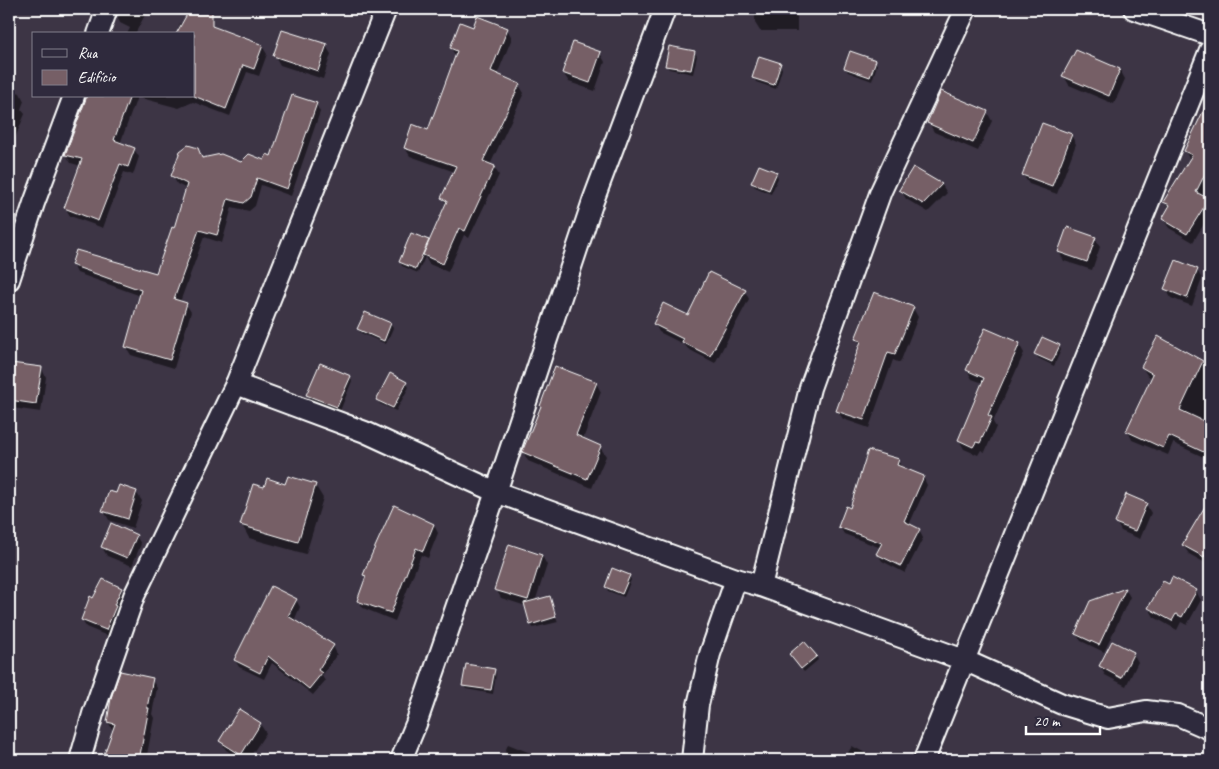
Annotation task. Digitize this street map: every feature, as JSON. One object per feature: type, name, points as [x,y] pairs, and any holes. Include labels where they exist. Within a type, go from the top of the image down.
[{"type":"street","points":[[99,32],[107,9]]},
{"type":"street","points":[[80,760],[93,714],[134,596],[236,384],[386,9]]},
{"type":"street","points":[[401,760],[416,724],[496,492],[593,201],[665,9]]},
{"type":"street","points":[[761,586],[810,388],[881,191],[966,9]]},
{"type":"street","points":[[1134,9],[1210,35]]},
{"type":"street","points":[[924,760],[1210,50]]},
{"type":"street","points":[[9,280],[34,203],[73,98]]},
{"type":"street","points":[[236,384],[365,432],[496,492],[964,660],[1062,704],[1108,718],[1146,711],[1178,715],[1210,729]]},
{"type":"street","points":[[692,760],[698,705],[708,662],[736,579]]},
{"type":"building","points":[[190,9],[212,9],[212,26],[263,45],[254,69],[243,65],[226,109],[195,96],[195,32],[177,32]]},
{"type":"building","points":[[477,16],[508,28],[491,71],[520,84],[483,161],[495,166],[465,231],[459,228],[443,264],[423,255],[447,201],[441,198],[456,166],[404,148],[412,124],[428,130],[457,51],[450,48],[460,22],[473,27]]},
{"type":"building","points":[[282,30],[327,44],[318,71],[273,56]]},
{"type":"building","points":[[573,42],[601,52],[590,83],[562,73]]},
{"type":"building","points":[[669,46],[695,51],[691,70],[665,66]]},
{"type":"building","points":[[1076,50],[1120,69],[1109,96],[1062,76]]},
{"type":"building","points":[[850,51],[876,60],[870,77],[844,68]]},
{"type":"building","points":[[759,56],[781,63],[774,85],[752,78]]},
{"type":"building","points":[[941,91],[988,111],[973,143],[927,123]]},
{"type":"building","points":[[292,95],[317,103],[287,189],[257,178],[251,197],[244,203],[228,199],[217,235],[199,230],[174,299],[187,303],[170,360],[125,347],[141,290],[71,265],[76,250],[156,273],[172,227],[174,228],[187,184],[171,176],[180,151],[188,145],[198,148],[202,158],[221,154],[241,162],[249,154],[264,160],[267,154],[271,156]]},
{"type":"building","points":[[1210,97],[1210,164],[1196,192],[1209,199],[1187,234],[1162,219],[1170,205],[1163,202],[1192,155],[1184,151]]},
{"type":"building","points":[[86,98],[129,98],[114,140],[135,148],[128,167],[120,164],[98,221],[64,208],[82,159],[65,155]]},
{"type":"building","points":[[1042,123],[1072,134],[1052,186],[1022,175]]},
{"type":"building","points":[[759,165],[777,172],[769,190],[751,183]]},
{"type":"building","points":[[913,167],[942,184],[923,204],[899,190]]},
{"type":"building","points":[[1067,227],[1096,237],[1087,262],[1058,252]]},
{"type":"building","points":[[411,233],[429,240],[416,269],[399,262]]},
{"type":"building","points":[[1176,260],[1198,269],[1187,298],[1164,289]]},
{"type":"building","points":[[709,272],[746,290],[710,356],[682,342],[683,339],[653,324],[663,303],[688,315]]},
{"type":"building","points":[[874,292],[914,307],[895,354],[888,352],[864,420],[836,411],[861,341],[855,339]]},
{"type":"building","points":[[365,312],[391,323],[384,341],[357,329]]},
{"type":"building","points":[[985,328],[1020,343],[988,415],[992,417],[980,443],[976,442],[973,447],[958,440],[984,378],[966,370]]},
{"type":"building","points":[[1158,336],[1203,361],[1180,410],[1210,424],[1210,455],[1169,436],[1163,448],[1126,431],[1153,374],[1141,367]]},
{"type":"building","points":[[1042,337],[1060,345],[1052,362],[1034,354]]},
{"type":"building","points":[[11,363],[42,367],[36,404],[9,400]]},
{"type":"building","points":[[320,363],[351,376],[337,407],[306,395]]},
{"type":"building","points":[[555,366],[597,382],[576,435],[601,446],[587,479],[522,452]]},
{"type":"building","points":[[390,373],[407,382],[393,408],[376,400]]},
{"type":"building","points":[[868,450],[899,459],[897,465],[924,476],[904,521],[920,529],[901,566],[876,554],[882,543],[838,527],[846,506],[850,508]]},
{"type":"building","points":[[288,476],[316,484],[298,542],[240,525],[253,484],[264,487],[267,478],[285,484]]},
{"type":"building","points":[[119,485],[137,491],[128,519],[102,511],[109,491],[116,493]]},
{"type":"building","points":[[1126,494],[1147,503],[1135,531],[1115,523]]},
{"type":"building","points":[[1210,498],[1210,546],[1204,557],[1182,545]]},
{"type":"building","points":[[394,505],[434,524],[423,551],[416,548],[391,613],[357,601],[366,576],[363,575]]},
{"type":"building","points":[[111,523],[137,535],[127,558],[101,547]]},
{"type":"building","points":[[509,544],[542,555],[528,600],[494,590]]},
{"type":"building","points":[[612,568],[630,575],[622,594],[605,587]]},
{"type":"building","points":[[1172,577],[1197,590],[1182,617],[1176,614],[1172,621],[1148,608],[1163,581],[1169,584]]},
{"type":"building","points":[[103,579],[122,588],[106,630],[81,620],[90,596],[93,598]]},
{"type":"building","points":[[271,586],[297,599],[288,616],[334,645],[318,670],[322,673],[309,689],[268,656],[260,673],[234,660]]},
{"type":"building","points":[[1126,588],[1099,645],[1075,634],[1090,601]]},
{"type":"building","points":[[550,596],[556,617],[530,625],[524,603]]},
{"type":"building","points":[[804,641],[817,656],[801,669],[789,654]]},
{"type":"building","points":[[1112,641],[1134,652],[1121,678],[1099,666]]},
{"type":"building","points":[[466,664],[495,669],[491,690],[462,686]]},
{"type":"building","points":[[120,671],[153,678],[139,760],[102,760],[115,724],[107,722],[111,698]]},
{"type":"building","points":[[239,709],[261,723],[241,755],[219,741]]}]
